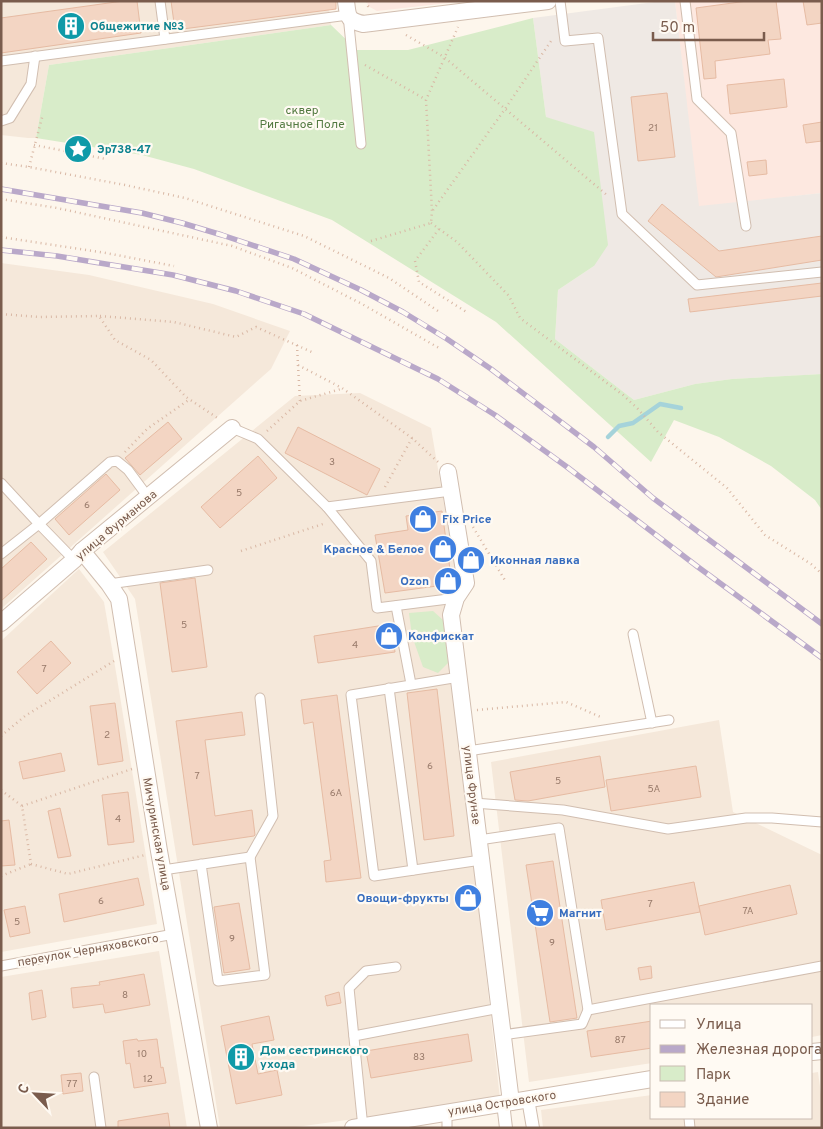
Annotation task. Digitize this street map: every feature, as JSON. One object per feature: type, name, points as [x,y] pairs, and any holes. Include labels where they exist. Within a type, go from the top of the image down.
[{"type":"street","points":[[347,8],[354,22],[363,24],[548,1]]},
{"type":"street","name":"улица Фурманова","points":[[1,623],[78,556],[232,428]]},
{"type":"street","name":"улица Фрунзе","points":[[448,472],[466,583],[456,598],[451,615],[500,1008],[507,1103],[506,1128]]},
{"type":"street","name":"Мичуринская улица","points":[[78,556],[109,584],[118,599],[159,852],[209,1128]]},
{"type":"street","name":"улица Островского","points":[[359,1127],[447,1120],[507,1103],[650,1079]]},
{"type":"street","points":[[528,1099],[532,1128]]},
{"type":"lane","points":[[160,1],[165,39]]},
{"type":"lane","points":[[560,1],[565,41],[598,38],[622,214],[697,285],[822,272]]},
{"type":"lane","points":[[685,1],[697,99],[731,133],[746,226]]},
{"type":"lane","points":[[1,61],[165,39],[347,8],[362,144]]},
{"type":"lane","points":[[1,121],[10,118],[31,84],[35,56]]},
{"type":"lane","points":[[232,428],[258,439],[327,508],[371,561],[377,608],[456,598]]},
{"type":"lane","points":[[1,554],[110,462],[117,461],[128,470],[148,497]]},
{"type":"lane","points":[[1,483],[38,524],[78,556]]},
{"type":"lane","points":[[327,508],[451,491]]},
{"type":"lane","points":[[109,584],[208,570]]},
{"type":"lane","points":[[396,606],[411,684]]},
{"type":"lane","points":[[633,634],[652,723]]},
{"type":"lane","points":[[459,677],[351,695],[374,876],[481,860]]},
{"type":"lane","points":[[389,688],[413,870]]},
{"type":"lane","points":[[201,864],[218,981],[265,975],[250,856],[273,816],[260,698]]},
{"type":"lane","points":[[468,751],[669,720]]},
{"type":"lane","points":[[474,803],[563,810],[668,829],[746,818],[822,822]]},
{"type":"lane","points":[[479,840],[559,828],[588,1010],[582,1024],[502,1035]]},
{"type":"lane","points":[[163,870],[250,856]]},
{"type":"lane","name":"переулок Черняховского","points":[[1,966],[174,934]]},
{"type":"lane","points":[[588,1010],[822,966]]},
{"type":"lane","points":[[359,1127],[354,1036],[349,988],[366,972],[396,967]]},
{"type":"lane","points":[[354,1036],[500,1008]]},
{"type":"lane","points":[[94,1077],[101,1128]]},
{"type":"path","points":[[431,223],[426,100],[465,11]]},
{"type":"path","points":[[432,211],[563,23]]},
{"type":"path","points":[[406,35],[444,58],[621,207]]},
{"type":"path","points":[[352,58],[426,100]]},
{"type":"path","points":[[29,167],[43,114]]},
{"type":"path","points":[[34,145],[106,159]]},
{"type":"path","points":[[1,163],[125,185],[185,198],[304,236],[389,278],[438,311]]},
{"type":"path","points":[[1,199],[57,208],[232,246],[292,268],[362,304],[439,348]]},
{"type":"path","points":[[371,241],[431,223],[439,228],[457,242],[509,296],[520,318],[622,395],[638,409],[658,432],[727,488],[765,535],[811,564],[822,574]]},
{"type":"path","points":[[439,228],[415,262],[419,282],[468,313]]},
{"type":"path","points":[[1,237],[106,253],[174,266]]},
{"type":"path","points":[[1,314],[40,317],[99,316],[174,322],[236,336],[256,327],[314,353]]},
{"type":"path","points":[[99,316],[116,340],[151,360],[190,399],[232,428]]},
{"type":"path","points":[[297,345],[300,401]]},
{"type":"path","points":[[298,365],[342,388],[426,450]]},
{"type":"path","points":[[258,439],[300,401],[342,388]]},
{"type":"path","points":[[117,461],[148,429],[190,399]]},
{"type":"path","points":[[378,500],[412,438]]},
{"type":"path","points":[[456,516],[469,520],[506,582]]},
{"type":"path","points":[[241,551],[337,520]]},
{"type":"path","points":[[1,736],[25,716],[127,654]]},
{"type":"path","points":[[463,711],[566,702],[625,727]]},
{"type":"path","points":[[22,806],[145,765]]},
{"type":"path","points":[[1,790],[22,806],[31,864]]},
{"type":"path","points":[[1,876],[31,864],[68,874],[159,852]]},
{"type":"shaded area","points":[[1,1],[328,1],[331,25],[49,65],[36,138],[28,138],[1,135]]},
{"type":"shaded area","points":[[367,1],[466,1],[377,11],[368,6]]},
{"type":"shaded area","points":[[662,1],[675,1],[699,206],[822,193],[822,374],[732,379],[695,384],[634,400],[555,339],[558,290],[594,266],[546,117],[533,18]]},
{"type":"shaded area","points":[[675,1],[822,1],[822,193],[698,207]]},
{"type":"shaded area","points":[[1,263],[89,275],[213,304],[290,331],[271,369],[1,609]]},
{"type":"shaded area","points":[[360,393],[431,428],[457,580],[445,608],[500,1099],[289,1128],[220,1128],[135,599],[103,552],[295,396]]},
{"type":"shaded area","points":[[79,569],[104,602],[157,924],[1,952],[1,641]]},
{"type":"shaded area","points":[[719,720],[733,812],[822,855],[822,1035],[813,1037],[813,1004],[650,1004],[650,1063],[529,1082],[491,762]]},
{"type":"shaded area","points":[[159,951],[187,1128],[1,1128],[1,977]]},
{"type":"shaded area","points":[[818,1072],[822,1102],[822,1128],[543,1128],[541,1110],[650,1095],[650,1119],[813,1119],[813,1073]]},
{"type":"green space","name":"сквер Ригачное Поле","points":[[533,18],[546,117],[594,132],[608,245],[594,266],[558,290],[555,339],[634,400],[695,384],[732,379],[822,374],[822,510],[815,500],[771,466],[719,437],[674,420],[651,462],[496,322],[332,220],[194,169],[142,155],[36,138],[49,65],[331,25],[357,50],[408,50]]},
{"type":"green space","points":[[433,611],[443,620],[448,663],[438,673],[423,667],[412,636],[409,613]]},
{"type":"building","name":"Общежитие №3","points":[[123,1],[137,1],[141,33],[1,53],[1,18]]},
{"type":"building","points":[[171,1],[336,1],[336,9],[175,30]]},
{"type":"building","points":[[747,1],[776,1],[781,39],[768,40],[770,54],[715,61],[716,78],[704,79],[696,8]]},
{"type":"building","points":[[803,1],[822,1],[822,23],[807,25]]},
{"type":"building","points":[[784,79],[787,107],[730,114],[727,85]]},
{"type":"building","points":[[667,93],[675,157],[638,161],[631,97]]},
{"type":"building","points":[[822,122],[822,141],[806,143],[803,125]]},
{"type":"building","points":[[766,160],[767,174],[749,176],[747,162]]},
{"type":"building","points":[[662,204],[719,251],[822,236],[822,260],[716,277],[648,221]]},
{"type":"building","points":[[822,283],[822,296],[690,312],[688,299]]},
{"type":"building","points":[[168,422],[182,439],[140,475],[125,458]]},
{"type":"building","points":[[298,427],[380,469],[367,495],[285,453]]},
{"type":"building","points":[[258,456],[277,478],[220,528],[201,507]]},
{"type":"building","points":[[106,474],[120,490],[69,535],[55,519]]},
{"type":"building","points":[[442,511],[452,584],[385,593],[375,535],[408,530],[406,516]]},
{"type":"building","points":[[31,542],[47,559],[1,601],[1,569]]},
{"type":"building","points":[[195,578],[207,667],[172,672],[160,583]]},
{"type":"building","points":[[391,624],[395,652],[318,663],[314,636]]},
{"type":"building","points":[[51,641],[71,663],[37,694],[17,672]]},
{"type":"building","points":[[437,689],[454,836],[424,840],[407,693]]},
{"type":"building","points":[[337,695],[361,878],[326,882],[324,861],[331,860],[313,722],[304,724],[301,700]]},
{"type":"building","points":[[115,703],[123,761],[98,765],[90,706]]},
{"type":"building","points":[[242,712],[245,735],[205,740],[215,816],[252,810],[255,835],[193,845],[176,721]]},
{"type":"building","points":[[61,753],[65,771],[23,779],[19,762]]},
{"type":"building","points":[[600,756],[605,787],[528,801],[515,800],[510,772]]},
{"type":"building","points":[[696,766],[701,797],[611,811],[606,780]]},
{"type":"building","points":[[128,792],[134,842],[108,845],[102,795]]},
{"type":"building","points":[[60,808],[71,856],[58,858],[48,811]]},
{"type":"building","points":[[9,820],[15,865],[1,866],[1,821]]},
{"type":"building","points":[[553,861],[577,1018],[550,1022],[526,865]]},
{"type":"building","points":[[138,878],[144,905],[64,922],[59,894]]},
{"type":"building","points":[[694,882],[700,912],[606,930],[601,900]]},
{"type":"building","points":[[790,885],[797,914],[705,935],[699,906]]},
{"type":"building","points":[[239,903],[250,969],[224,973],[214,907]]},
{"type":"building","points":[[25,906],[30,933],[10,937],[4,910]]},
{"type":"building","points":[[651,966],[652,978],[640,980],[638,968]]},
{"type":"building","points":[[144,974],[150,1005],[105,1013],[103,1004],[73,1008],[71,988],[100,985],[99,982]]},
{"type":"building","points":[[42,990],[46,1017],[32,1020],[29,993]]},
{"type":"building","points":[[339,992],[341,1003],[327,1006],[325,996]]},
{"type":"building","name":"Дом сестринского ухода","points":[[269,1016],[274,1040],[252,1044],[258,1074],[277,1070],[282,1095],[236,1104],[221,1026]]},
{"type":"building","points":[[650,1021],[650,1048],[591,1057],[587,1031]]},
{"type":"building","points":[[468,1034],[472,1061],[371,1078],[366,1051]]},
{"type":"building","points":[[137,1039],[138,1041],[157,1039],[161,1068],[163,1067],[166,1083],[134,1088],[130,1063],[126,1064],[123,1041]]},
{"type":"building","points":[[81,1073],[83,1091],[63,1094],[61,1075]]},
{"type":"building","points":[[168,1113],[170,1128],[118,1128],[118,1121]]},
{"type":"waterway","points":[[608,437],[619,426],[633,423],[660,404],[681,408]]},
{"type":"railway","points":[[1,189],[142,213],[222,235],[294,259],[403,312],[491,369],[594,447],[653,498],[822,624]]},
{"type":"railway","points":[[1,250],[57,256],[173,275],[236,291],[304,314],[438,379],[495,415],[567,467],[698,567],[822,658]]},
{"type":"place","name":"Общежитие №3","points":[[71,26]]},
{"type":"place","name":"Эр738-47","points":[[78,149]]},
{"type":"place","name":"Fix Price","points":[[423,519]]},
{"type":"place","name":"Красное & Белое","points":[[443,549]]},
{"type":"place","name":"Иконная лавка","points":[[471,560]]},
{"type":"place","name":"Ozon","points":[[448,581]]},
{"type":"place","name":"Конфискат","points":[[389,636]]},
{"type":"place","name":"Овощи-фрукты","points":[[468,898]]},
{"type":"place","name":"Магнит","points":[[540,913]]},
{"type":"place","name":"Дом сестринского ухода","points":[[241,1057]]}]
